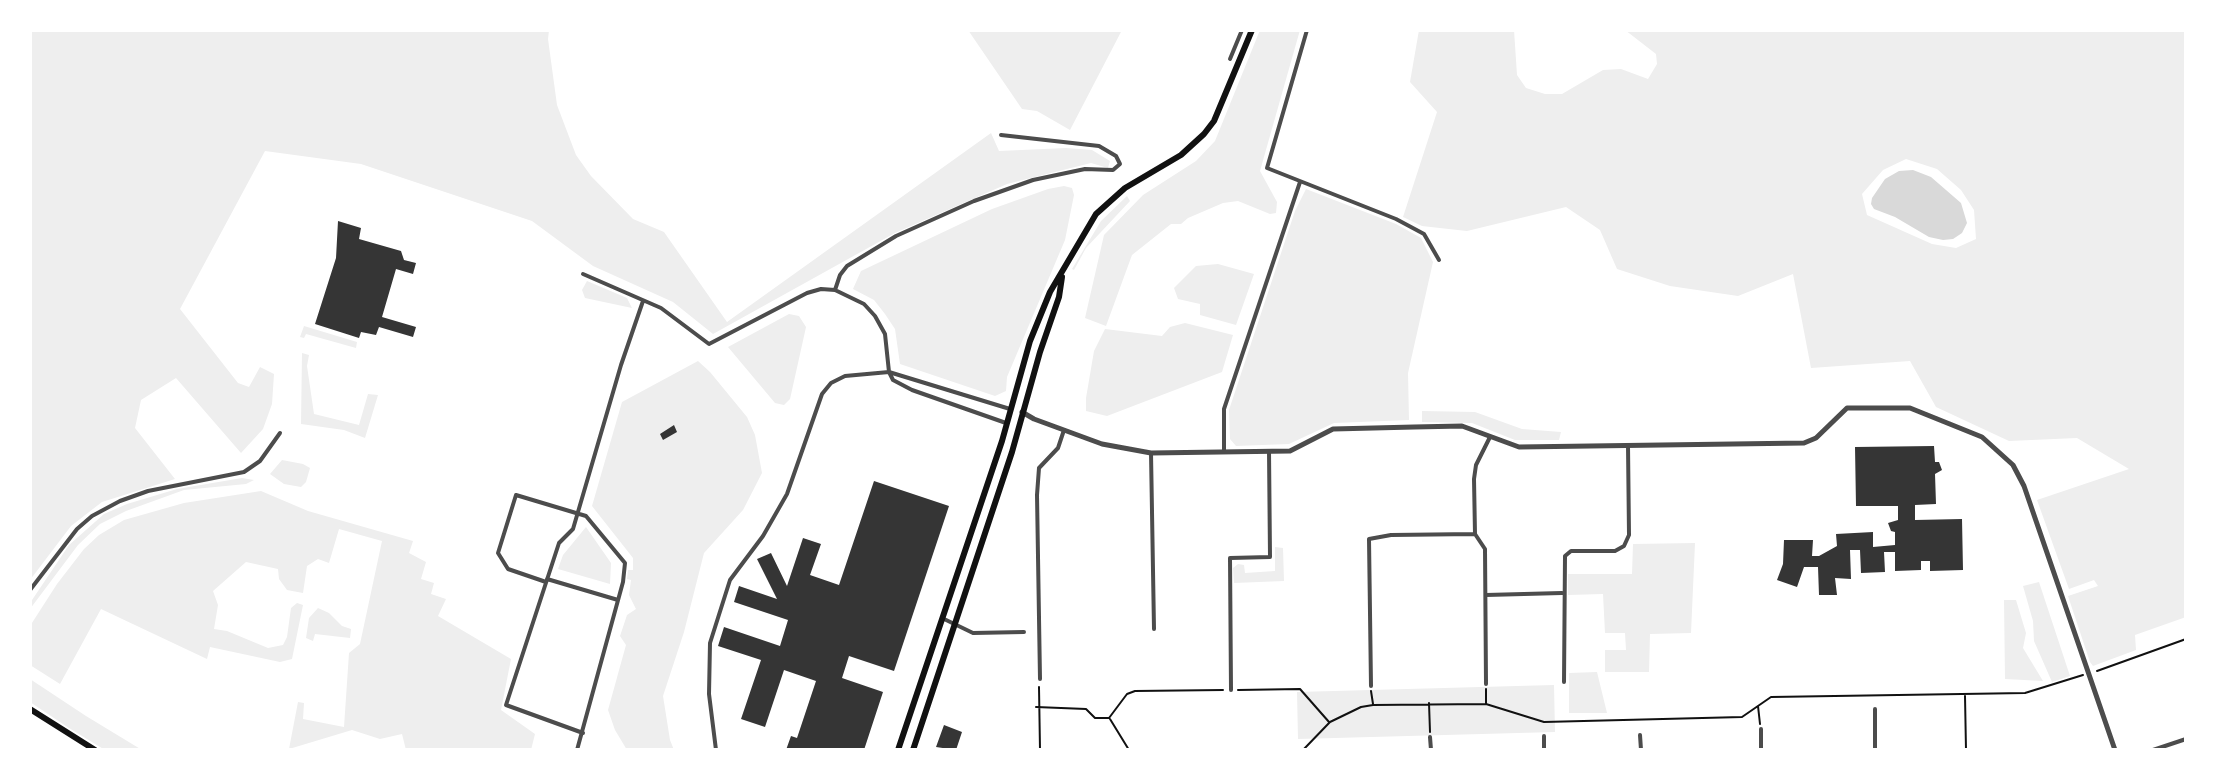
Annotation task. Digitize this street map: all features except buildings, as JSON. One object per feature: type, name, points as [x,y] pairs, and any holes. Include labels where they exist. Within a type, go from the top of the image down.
[{"type":"main road","points":[[898,750],[1030,341],[1050,292],[1078,241],[1104,206],[1135,180],[1181,155],[1204,134],[1214,121],[1252,30]]},
{"type":"main road","points":[[913,750],[1019,426],[1059,297],[1062,272]]},
{"type":"main road","points":[[1010,409],[1022,412]]},
{"type":"main road","points":[[1006,423],[1019,426]]},
{"type":"main road","points":[[30,709],[95,750]]},
{"type":"street","points":[[1230,59],[1242,30]]},
{"type":"street","points":[[1307,30],[1267,168],[1396,219],[1424,234],[1439,260]]},
{"type":"street","points":[[835,290],[847,266],[896,236],[974,201],[1033,180],[1085,169],[1113,170],[1120,164],[1116,156],[1099,146],[1001,135]]},
{"type":"street","points":[[1224,452],[1224,409],[1300,182]]},
{"type":"street","points":[[583,274],[671,315],[709,344],[807,293],[821,289],[835,290],[864,304],[875,316],[885,334],[889,372],[893,380],[1006,423]]},
{"type":"street","points":[[583,733],[506,705],[559,543],[573,529],[643,301]]},
{"type":"street","points":[[716,750],[709,694],[710,643],[730,580],[778,513],[822,394],[831,383],[845,376],[889,372],[1010,409]]},
{"type":"street","points":[[1022,412],[1119,449],[1151,453],[1295,450],[1338,428],[1462,426],[1519,447],[1804,443],[1816,438],[1841,411],[1859,407],[1910,408],[1982,437],[2013,465],[2115,750]]},
{"type":"street","points":[[1019,426],[1034,419]]},
{"type":"street","points":[[1040,679],[1039,468],[1058,448],[1064,429]]},
{"type":"street","points":[[30,590],[71,536],[92,516],[148,491],[244,472],[260,461],[280,433]]},
{"type":"street","points":[[1486,684],[1485,549],[1475,534],[1476,465],[1490,437]]},
{"type":"street","points":[[1564,682],[1562,593],[1565,556],[1571,551],[1615,551],[1624,546],[1629,535],[1628,445]]},
{"type":"street","points":[[1231,690],[1230,558],[1270,557],[1269,451]]},
{"type":"street","points":[[1151,453],[1154,629]]},
{"type":"street","points":[[577,750],[618,600],[625,563],[586,516],[516,495],[498,553],[508,569],[618,600]]},
{"type":"street","points":[[1371,686],[1369,539],[1391,535],[1475,534]]},
{"type":"street","points":[[1486,595],[1562,593]]},
{"type":"street","points":[[942,618],[973,633],[1024,632]]},
{"type":"street","points":[[1875,709],[1875,750]]},
{"type":"street","points":[[1761,729],[1761,750]]},
{"type":"street","points":[[1640,735],[1641,750]]},
{"type":"street","points":[[1544,736],[1544,750]]},
{"type":"street","points":[[1430,737],[1431,750]]},
{"type":"street","points":[[2153,750],[2186,739]]},
{"type":"path","points":[[2094,672],[2186,639]]},
{"type":"path","points":[[1303,750],[1330,722],[1361,707],[1373,705],[1486,704],[1544,722],[1742,717],[1771,697],[2025,693],[2077,677]]},
{"type":"path","points":[[1040,679],[1040,750]]},
{"type":"path","points":[[1486,684],[1486,704]]},
{"type":"path","points":[[1371,686],[1373,705]]},
{"type":"path","points":[[1109,718],[1127,694],[1135,691],[1300,689],[1330,722]]},
{"type":"path","points":[[1965,695],[1966,750]]},
{"type":"path","points":[[1429,703],[1430,737]]},
{"type":"path","points":[[1758,704],[1761,729]]},
{"type":"path","points":[[1038,707],[1086,709],[1095,718],[1109,718]]},
{"type":"path","points":[[1109,718],[1129,750]]},
{"type":"shaded area","points":[[30,30],[549,30],[557,105],[576,155],[591,176],[633,219],[664,232],[727,322],[991,133],[999,151],[1092,150],[1110,161],[1108,168],[1091,163],[1007,184],[895,233],[713,334],[673,302],[593,266],[532,221],[361,164],[265,151],[180,309],[238,383],[249,387],[260,367],[274,374],[272,404],[263,429],[241,453],[176,378],[141,400],[135,428],[175,479],[102,502],[71,526],[30,580]]},
{"type":"shaded area","points":[[968,30],[1122,30],[1070,130],[1037,111],[1022,109]]},
{"type":"shaded area","points":[[1260,30],[1300,30],[1260,171],[1277,202],[1276,213],[1270,214],[1238,201],[1223,203],[1181,224],[1171,224],[1132,255],[1106,326],[1085,318],[1104,235],[1143,195],[1196,161],[1215,141]]},
{"type":"shaded area","points":[[1419,30],[1514,30],[1517,75],[1526,88],[1545,94],[1562,94],[1603,70],[1621,69],[1648,79],[1657,64],[1656,54],[1625,30],[2186,30],[2186,617],[2135,635],[2136,650],[2093,666],[2068,596],[2098,586],[2094,580],[2069,589],[2037,500],[2129,469],[2077,438],[2009,441],[1936,407],[1910,361],[1811,368],[1793,274],[1738,296],[1670,286],[1617,269],[1600,230],[1566,207],[1467,231],[1422,226],[1403,217],[1437,112],[1410,82]],"holes":[[[1906,159],[1937,169],[1961,190],[1974,210],[1976,239],[1956,248],[1932,244],[1867,215],[1862,194],[1883,170]]]},
{"type":"shaded area","points":[[1913,170],[1931,177],[1961,203],[1967,223],[1962,233],[1953,239],[1929,237],[1874,209],[1872,198],[1885,179],[1899,171]]},
{"type":"shaded area","points":[[1064,186],[1072,188],[1074,195],[1065,240],[1007,377],[1006,391],[995,396],[900,364],[895,329],[874,300],[853,289],[861,271],[992,209]]},
{"type":"shaded area","points":[[1306,189],[1396,224],[1421,238],[1433,262],[1408,373],[1409,420],[1334,423],[1289,444],[1236,446],[1230,439],[1229,410],[1295,211]]},
{"type":"shaded area","points":[[1127,196],[1130,201],[1086,248],[1072,269],[1101,221]]},
{"type":"shaded area","points":[[1218,264],[1254,274],[1236,325],[1200,315],[1200,304],[1178,299],[1174,288],[1196,266]]},
{"type":"shaded area","points":[[587,281],[627,298],[632,308],[585,298],[582,290]]},
{"type":"shaded area","points":[[789,314],[799,316],[806,327],[790,399],[784,405],[775,403],[728,347]]},
{"type":"shaded area","points":[[1185,323],[1233,335],[1222,372],[1107,416],[1086,411],[1094,351],[1105,329],[1162,336],[1170,327]]},
{"type":"shaded area","points":[[304,326],[357,342],[356,348],[306,334],[304,338],[300,337]]},
{"type":"shaded area","points":[[302,353],[309,355],[307,366],[314,414],[359,425],[368,394],[378,395],[365,438],[344,430],[301,424]]},
{"type":"shaded area","points":[[698,361],[747,417],[755,435],[762,473],[743,510],[704,553],[684,632],[663,696],[674,750],[627,750],[608,710],[626,645],[620,636],[627,615],[636,609],[629,595],[631,580],[627,579],[628,570],[633,570],[633,558],[592,506],[622,402]]},
{"type":"shaded area","points":[[1422,411],[1475,412],[1522,429],[1561,432],[1559,440],[1515,440],[1472,423],[1422,422]]},
{"type":"shaded area","points":[[282,460],[310,468],[301,487],[284,484],[270,474]]},
{"type":"shaded area","points":[[242,478],[254,480],[246,484],[184,490],[100,524],[78,545],[30,609],[30,603],[69,545],[104,514],[177,489]]},
{"type":"shaded area","points":[[261,491],[308,511],[413,541],[409,553],[426,562],[421,579],[434,583],[431,594],[446,599],[438,616],[511,659],[501,710],[535,734],[531,750],[406,750],[402,734],[380,739],[352,730],[289,749],[298,702],[304,703],[303,719],[344,727],[349,653],[360,644],[382,541],[339,529],[329,563],[318,559],[307,566],[303,593],[287,590],[279,579],[278,569],[246,562],[213,591],[218,605],[214,629],[227,631],[268,648],[283,645],[291,608],[297,603],[303,605],[292,659],[280,662],[210,647],[207,659],[101,609],[60,684],[30,665],[30,626],[57,584],[99,535],[124,520],[184,503]]},
{"type":"shaded area","points":[[586,527],[611,563],[610,584],[558,569],[563,555]]},
{"type":"shaded area","points":[[1695,543],[1691,633],[1650,634],[1649,672],[1605,672],[1605,650],[1626,650],[1625,633],[1605,633],[1603,594],[1568,595],[1568,574],[1632,574],[1633,544]]},
{"type":"shaded area","points":[[1275,547],[1283,548],[1284,581],[1234,583],[1233,568],[1238,564],[1244,565],[1245,573],[1275,571]]},
{"type":"shaded area","points":[[2039,582],[2070,676],[2052,682],[2034,641],[2033,621],[2023,586]]},
{"type":"shaded area","points":[[2004,600],[2016,600],[2026,633],[2023,648],[2043,681],[2005,679]]},
{"type":"shaded area","points":[[318,608],[351,629],[350,638],[315,634],[313,641],[306,638],[309,618]]},
{"type":"shaded area","points":[[1597,672],[1607,713],[1569,713],[1569,673]]},
{"type":"shaded area","points":[[30,679],[142,750],[105,750],[69,728],[30,702]]},
{"type":"shaded area","points":[[1554,685],[1555,732],[1298,739],[1297,692]]}]
